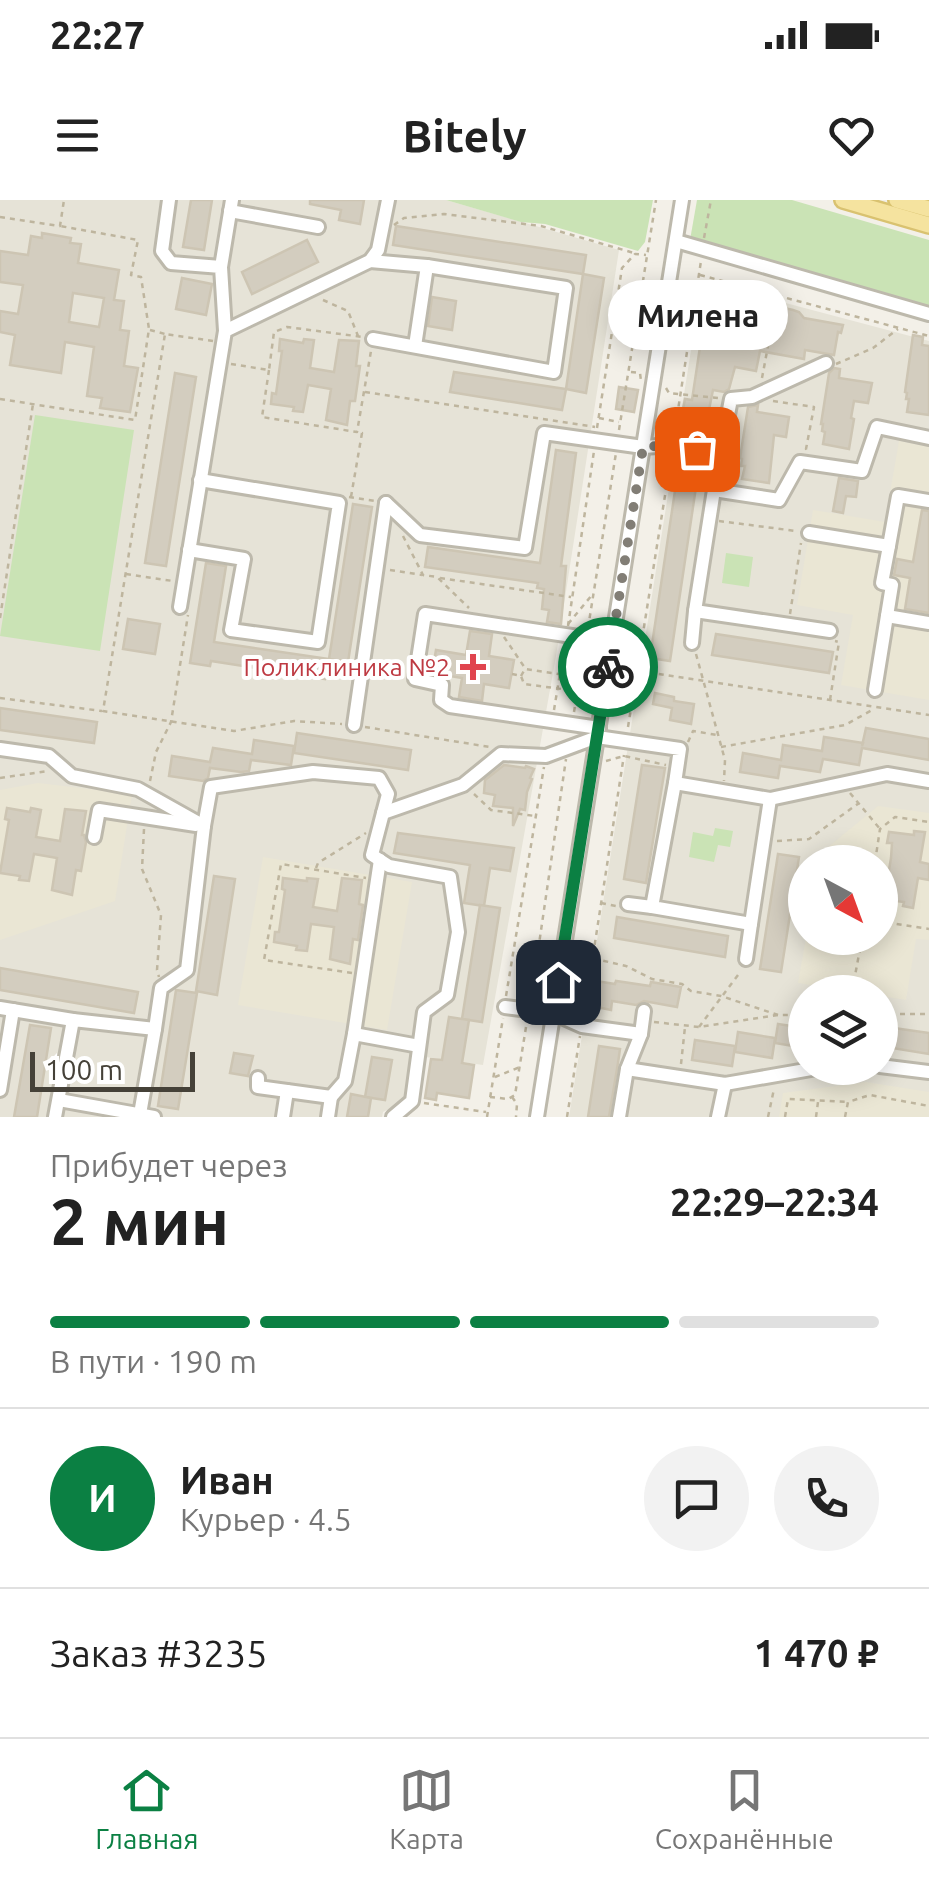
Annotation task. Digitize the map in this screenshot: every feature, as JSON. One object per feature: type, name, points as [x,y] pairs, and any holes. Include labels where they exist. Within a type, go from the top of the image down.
[{"type":"main road","points":[[842,200],[929,224]]},
{"type":"main road","points":[[900,200],[929,209]]},
{"type":"street","points":[[169,200],[162,251],[172,263],[222,267]]},
{"type":"street","points":[[225,331],[370,261],[378,250],[388,200]]},
{"type":"street","points":[[537,1117],[682,200]]},
{"type":"street","points":[[185,606],[189,550],[225,331],[222,267],[231,206],[318,227]]},
{"type":"street","points":[[676,241],[929,314]]},
{"type":"street","points":[[366,338],[554,372],[566,288],[370,261]]},
{"type":"street","points":[[416,346],[427,266]]},
{"type":"street","points":[[692,643],[708,520],[731,399],[756,395],[826,363]]},
{"type":"street","points":[[714,490],[779,500],[800,462],[862,471],[877,427],[929,438]]},
{"type":"street","points":[[386,503],[420,535],[524,548],[544,433],[596,434],[617,443],[643,447],[673,445],[721,452]]},
{"type":"street","points":[[189,550],[244,559],[231,630],[318,642],[339,502],[200,480]]},
{"type":"street","points":[[875,690],[892,586],[882,583],[898,496],[929,501]]},
{"type":"street","points":[[354,725],[386,503]]},
{"type":"street","points":[[809,532],[889,546]]},
{"type":"street","points":[[695,611],[830,631]]},
{"type":"street","points":[[612,642],[586,638],[567,629],[425,614],[415,679],[442,685],[441,700],[450,706],[572,724],[625,749],[680,749],[652,908]]},
{"type":"street","points":[[887,616],[929,623]]},
{"type":"street","points":[[382,819],[463,785],[501,754],[546,756],[598,733]]},
{"type":"street","points":[[0,748],[49,756],[72,776],[138,789],[204,826]]},
{"type":"street","points":[[58,1100],[147,1116],[161,988],[187,970],[211,787],[313,772],[378,778],[388,794],[372,854],[389,866],[450,877],[458,932],[447,995],[424,1012],[412,1101],[393,1117]]},
{"type":"street","points":[[675,783],[770,799],[888,774],[929,781]]},
{"type":"street","points":[[746,959],[770,799]]},
{"type":"street","points":[[94,837],[99,810],[204,826]]},
{"type":"street","points":[[328,1117],[331,1097],[345,1081],[380,860]]},
{"type":"street","points":[[628,904],[751,924]]},
{"type":"street","points":[[504,1007],[554,1013],[582,1026],[643,1022],[627,1069],[619,1117]]},
{"type":"street","points":[[0,1090],[6,1009],[155,1029]]},
{"type":"street","points":[[56,1117],[73,1020]]},
{"type":"street","points":[[354,1034],[420,1046]]},
{"type":"street","points":[[898,1068],[929,1072]]},
{"type":"street","points":[[627,1069],[725,1084],[788,1073]]},
{"type":"street","points":[[258,1078],[258,1086],[331,1097]]},
{"type":"street","points":[[718,1117],[725,1084]]},
{"type":"street","points":[[283,1117],[287,1091]]},
{"type":"path","points":[[60,226],[64,200]]},
{"type":"path","points":[[572,724],[656,200]]},
{"type":"path","points":[[568,1117],[711,200]]},
{"type":"path","points":[[382,235],[404,218],[444,214],[541,226],[647,256]]},
{"type":"path","points":[[0,217],[138,240],[131,275],[140,277],[149,329],[135,420],[0,399]]},
{"type":"path","points":[[552,721],[622,268],[635,254]]},
{"type":"path","points":[[700,275],[928,334]]},
{"type":"path","points":[[778,296],[756,395],[814,408],[806,449],[810,463]]},
{"type":"path","points":[[324,300],[348,310],[366,338],[364,392],[357,432]]},
{"type":"path","points":[[828,309],[830,303]]},
{"type":"path","points":[[366,338],[287,327],[274,332],[262,417],[362,433],[351,497],[386,503]]},
{"type":"path","points":[[826,363],[840,364],[873,348],[899,328]]},
{"type":"path","points":[[149,329],[165,334]]},
{"type":"path","points":[[238,366],[269,370]]},
{"type":"path","points":[[628,371],[640,373],[641,384],[667,388],[668,393],[731,399]]},
{"type":"path","points":[[364,392],[596,434]]},
{"type":"path","points":[[0,618],[34,404]]},
{"type":"path","points":[[598,418],[620,422]]},
{"type":"path","points":[[708,520],[802,532],[788,625]]},
{"type":"path","points":[[401,532],[423,575]]},
{"type":"path","points":[[375,567],[572,598]]},
{"type":"path","points":[[436,578],[490,623],[526,669],[580,678]]},
{"type":"path","points":[[567,629],[593,594]]},
{"type":"path","points":[[148,794],[156,752],[171,722],[185,606]]},
{"type":"path","points":[[830,631],[828,640],[839,642],[830,700]]},
{"type":"path","points":[[692,643],[721,747],[724,781]]},
{"type":"path","points":[[521,676],[526,669]]},
{"type":"path","points":[[637,671],[929,715]]},
{"type":"path","points":[[512,674],[521,676]]},
{"type":"path","points":[[521,676],[524,684],[633,698]]},
{"type":"path","points":[[0,698],[104,711]]},
{"type":"path","points":[[721,747],[845,726],[876,707]]},
{"type":"path","points":[[354,725],[488,747]]},
{"type":"path","points":[[680,749],[685,750],[693,730],[718,735]]},
{"type":"path","points":[[490,1097],[508,1100],[515,1095],[568,747]]},
{"type":"path","points":[[593,764],[625,749],[677,768]]},
{"type":"path","points":[[412,1101],[487,1115],[546,756]]},
{"type":"path","points":[[0,778],[65,770]]},
{"type":"path","points":[[843,784],[880,830]]},
{"type":"path","points":[[463,785],[491,810],[536,816]]},
{"type":"path","points":[[769,839],[808,839],[859,803]]},
{"type":"path","points":[[878,845],[880,830],[895,817],[929,822]]},
{"type":"path","points":[[145,818],[142,868],[161,915],[157,970],[161,988]]},
{"type":"path","points":[[316,870],[318,863],[382,819]]},
{"type":"path","points":[[363,975],[264,960],[281,864],[377,880]]},
{"type":"path","points":[[898,924],[929,929]]},
{"type":"path","points":[[564,950],[778,1015]]},
{"type":"path","points":[[898,1014],[929,1014]]},
{"type":"path","points":[[643,1022],[700,1027],[788,1015]]},
{"type":"path","points":[[679,1077],[685,1026]]},
{"type":"path","points":[[493,1078],[520,1068]]},
{"type":"path","points":[[768,1117],[774,1076]]},
{"type":"path","points":[[785,1117],[788,1100],[848,1102],[870,1096],[929,1106]]},
{"type":"path","points":[[512,1097],[518,1104],[516,1117]]},
{"type":"path","points":[[816,1117],[818,1100]]},
{"type":"path","points":[[846,1117],[848,1102]]},
{"type":"shaded area","points":[[0,200],[446,200],[619,250],[556,656],[483,1065],[411,1055],[403,1102],[383,1112],[382,1117],[0,1117]]},
{"type":"shaded area","points":[[702,281],[929,341],[929,1117],[569,1117]]},
{"type":"shaded area","points":[[899,441],[929,447],[929,700],[841,685],[853,615],[797,605],[813,510],[885,522]]},
{"type":"shaded area","points":[[38,783],[132,794],[115,901],[0,940],[0,790]]},
{"type":"shaded area","points":[[878,806],[929,813],[929,940],[916,939],[906,1000],[898,999],[898,975],[799,975],[803,955],[898,955],[898,845],[831,845]]},
{"type":"shaded area","points":[[263,857],[412,882],[387,1030],[238,1005]]},
{"type":"shaded area","points":[[843,1085],[885,1085],[929,1092],[929,1117],[779,1117],[783,1093]]},
{"type":"green space","points":[[446,200],[653,200],[645,242],[638,251]]},
{"type":"green space","points":[[697,200],[792,200],[929,240],[929,309],[690,240]]},
{"type":"green space","points":[[35,415],[134,430],[100,651],[0,636]]},
{"type":"green space","points":[[726,553],[753,557],[749,587],[722,583]]},
{"type":"green space","points":[[715,828],[733,831],[730,847],[718,845],[714,862],[689,857],[693,832],[713,836]]},
{"type":"building","points":[[191,200],[212,200],[204,250],[183,247]]},
{"type":"building","points":[[310,200],[364,200],[360,224],[339,220],[341,210],[310,204]]},
{"type":"building","points":[[396,226],[586,255],[583,274],[393,245]]},
{"type":"building","points":[[42,233],[71,238],[70,243],[81,244],[78,263],[119,270],[114,300],[124,301],[120,330],[129,331],[124,366],[138,368],[130,412],[100,408],[102,398],[87,396],[94,347],[65,342],[61,373],[10,365],[15,335],[0,332],[0,311],[18,314],[23,285],[0,282],[0,251],[28,255],[31,236],[42,238]],"holes":[[[73,293],[104,298],[99,327],[69,322]]]},
{"type":"building","points":[[307,240],[318,262],[252,294],[242,272]]},
{"type":"building","points":[[583,274],[604,278],[586,393],[566,389]]},
{"type":"building","points":[[182,278],[212,284],[206,315],[176,309]]},
{"type":"building","points":[[725,289],[736,292],[735,297],[793,310],[804,318],[843,325],[834,355],[805,350],[804,359],[760,351],[756,371],[735,367],[729,389],[713,390],[703,439],[678,436],[685,399],[692,400],[708,294],[724,297]]},
{"type":"building","points":[[432,297],[456,301],[452,330],[428,326]]},
{"type":"building","points":[[913,335],[923,337],[922,345],[929,346],[929,415],[907,412],[909,399],[905,392]]},
{"type":"building","points":[[280,339],[303,343],[304,339],[314,340],[310,368],[334,372],[339,340],[359,341],[355,401],[350,401],[347,425],[326,420],[331,389],[308,385],[303,412],[271,404],[282,351]]},
{"type":"building","points":[[840,369],[839,378],[872,383],[868,403],[854,401],[849,449],[823,444],[825,432],[821,424],[829,373]]},
{"type":"building","points":[[454,372],[566,389],[562,410],[450,392]]},
{"type":"building","points":[[175,373],[196,377],[166,566],[145,563]]},
{"type":"building","points":[[619,387],[638,390],[634,412],[616,409]]},
{"type":"building","points":[[758,405],[757,412],[789,417],[786,437],[774,435],[769,483],[742,479],[745,466],[741,466],[740,458],[748,407]]},
{"type":"building","points":[[556,450],[576,453],[561,566],[566,566],[561,624],[547,622],[549,610],[542,609],[544,589],[537,588],[538,583],[425,567],[428,547],[540,563]]},
{"type":"building","points":[[679,464],[699,467],[670,661],[650,658]]},
{"type":"building","points":[[839,478],[858,481],[856,497],[846,496],[843,513],[833,511]]},
{"type":"building","points":[[353,504],[372,507],[348,662],[329,659]]},
{"type":"building","points":[[922,510],[929,511],[929,613],[905,609],[910,578],[894,575],[897,559],[913,562]]},
{"type":"building","points":[[206,563],[226,566],[214,642],[329,659],[325,679],[211,661],[210,666],[190,663]]},
{"type":"building","points":[[128,619],[160,624],[155,654],[123,649]]},
{"type":"building","name":"Поликлиника №2","points":[[470,631],[492,634],[489,656],[514,660],[509,688],[484,684],[482,701],[459,697],[462,678],[432,673],[436,650],[466,655]]},
{"type":"building","points":[[716,634],[833,652],[829,673],[712,655]]},
{"type":"building","points":[[655,693],[694,704],[691,724],[670,720],[672,708],[653,704]]},
{"type":"building","points":[[0,708],[97,722],[94,743],[0,730]]},
{"type":"building","points":[[866,728],[929,739],[929,760],[862,748],[859,765],[823,759],[820,772],[780,766],[778,778],[740,772],[743,753],[781,760],[783,745],[822,751],[824,737],[863,743]]},
{"type":"building","points":[[297,733],[411,750],[408,770],[294,753]]},
{"type":"building","points":[[254,740],[294,746],[291,765],[251,760],[249,771],[210,768],[203,781],[169,776],[172,756],[210,762],[213,748],[252,754]]},
{"type":"building","points":[[504,765],[534,769],[525,810],[520,809],[513,826],[513,808],[493,806],[495,795],[484,793],[485,780]]},
{"type":"building","points":[[642,765],[665,768],[646,883],[624,879]]},
{"type":"building","points":[[7,808],[41,810],[36,837],[60,841],[65,809],[86,811],[82,835],[86,842],[72,895],[52,890],[57,858],[34,854],[29,881],[0,873],[9,820],[5,819]]},
{"type":"building","points":[[914,831],[925,832],[920,862],[929,864],[929,880],[918,878],[913,908],[898,901],[898,845],[887,843],[889,832],[914,835]]},
{"type":"building","points":[[398,833],[514,848],[510,871],[490,868],[484,906],[464,903],[470,865],[394,853]]},
{"type":"building","points":[[778,854],[788,855],[788,927],[781,972],[760,969]]},
{"type":"building","points":[[214,876],[235,879],[217,995],[196,991]]},
{"type":"building","points":[[283,878],[318,879],[313,907],[337,911],[342,878],[362,880],[358,940],[353,939],[350,964],[330,959],[334,927],[311,924],[307,951],[274,942],[285,890]]},
{"type":"building","points":[[480,905],[500,908],[482,1022],[462,1019]]},
{"type":"building","points":[[617,917],[728,936],[725,957],[614,938]]},
{"type":"building","points":[[0,968],[138,992],[134,1013],[0,990]]},
{"type":"building","points":[[596,981],[681,987],[677,1007],[612,1001],[611,1010],[592,1006]]},
{"type":"building","points":[[176,990],[197,993],[178,1109],[158,1106]]},
{"type":"building","points":[[449,1017],[469,1020],[462,1063],[474,1065],[469,1098],[437,1093],[436,1100],[425,1098],[431,1059],[442,1060]]},
{"type":"building","points":[[778,1024],[788,1025],[788,1045],[775,1043]]},
{"type":"building","points":[[30,1025],[51,1028],[37,1117],[14,1117]]},
{"type":"building","points":[[898,1029],[929,1033],[929,1054],[898,1049]]},
{"type":"building","points":[[738,1032],[775,1038],[772,1058],[735,1052]]},
{"type":"building","points":[[695,1040],[735,1046],[732,1066],[692,1060]]},
{"type":"building","points":[[599,1046],[620,1049],[618,1063],[609,1117],[588,1117]]},
{"type":"building","points":[[234,1053],[253,1056],[248,1076],[230,1073]]},
{"type":"building","points":[[372,1057],[392,1060],[385,1100],[365,1097]]},
{"type":"building","points":[[351,1094],[371,1098],[368,1117],[347,1117]]},
{"type":"way so far","points":[[608,667],[643,447],[673,445],[697,449]]},
{"type":"place","name":"Милена","points":[[697,449]]},
{"type":"place","name":"Поликлиника №2","points":[[473,667]]},
{"type":"route","points":[[558,982],[608,667]]}]
